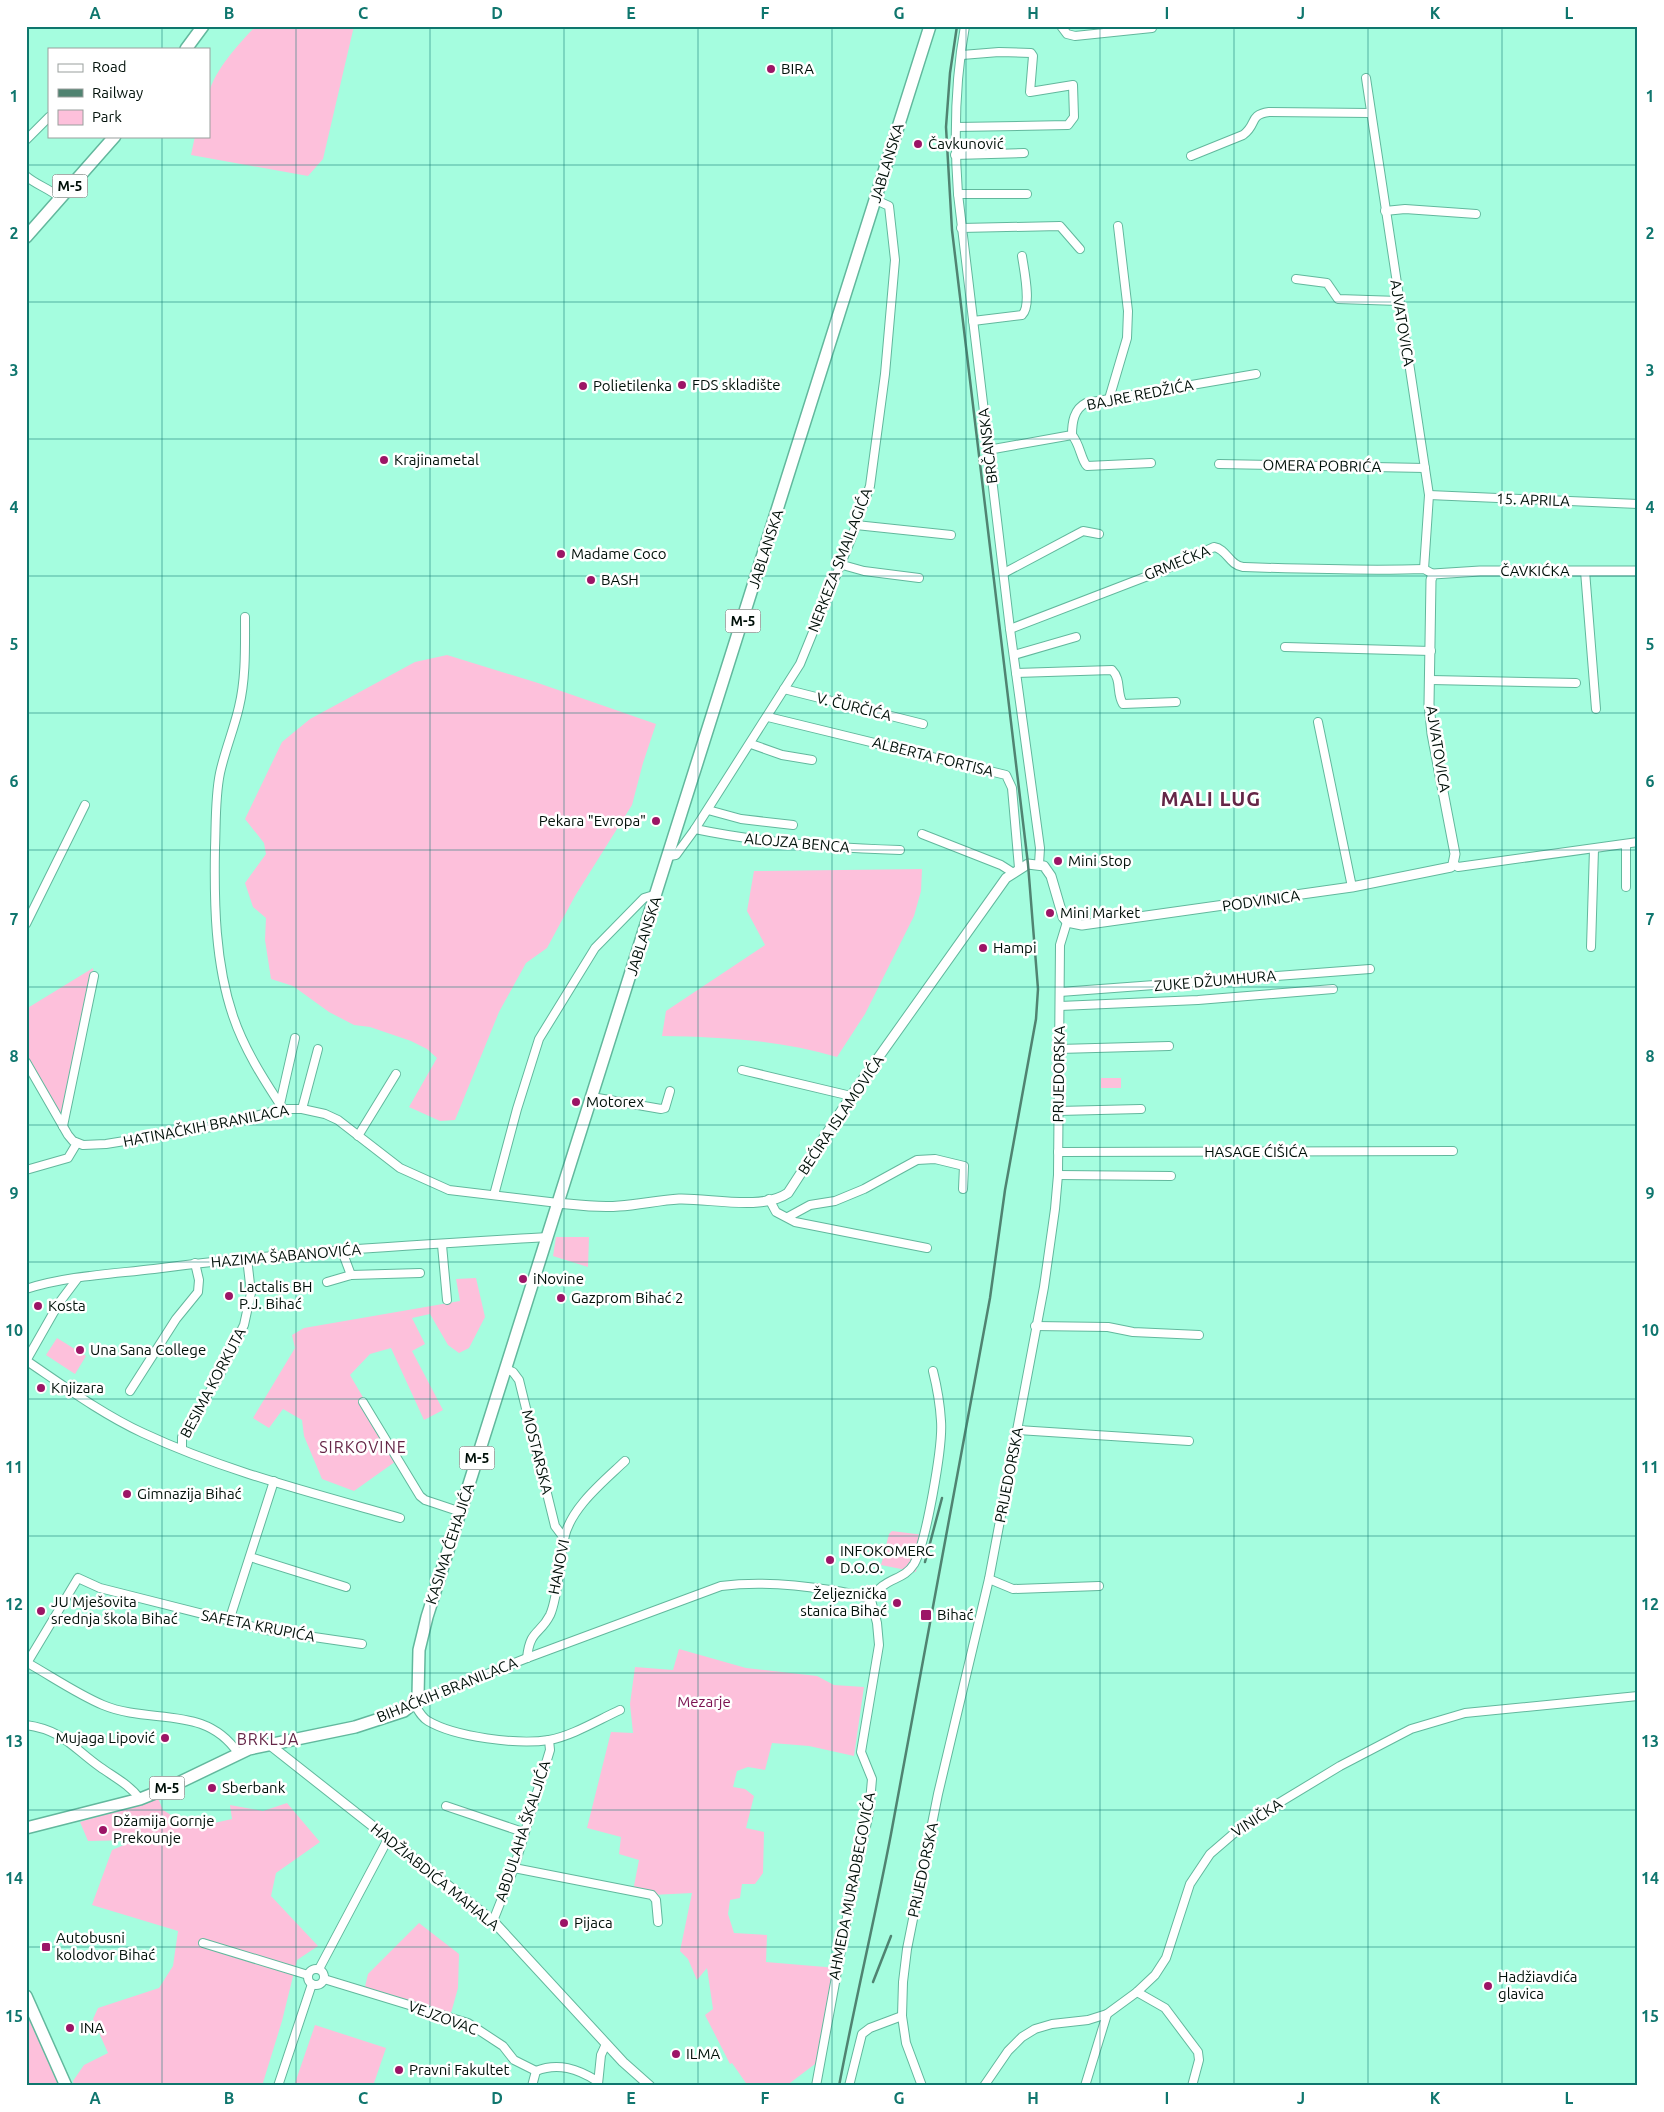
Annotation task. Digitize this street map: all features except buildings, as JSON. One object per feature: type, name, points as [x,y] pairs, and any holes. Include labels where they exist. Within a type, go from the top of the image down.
[{"type":"main road","points":[[187,48],[203,26]]},
{"type":"main road","name":"JABLANSKA","points":[[554,1215],[930,26]]},
{"type":"main road","name":"M-5","points":[[26,237],[113,138]]},
{"type":"main road","name":"KASIMA ĆEHAJIĆA","points":[[414,1703],[420,1687],[419,1650],[422,1634],[554,1215]]},
{"type":"main road","name":"BIHAĆKIH BRANILACA","points":[[26,1828],[140,1799],[170,1787],[238,1753],[354,1727],[404,1711],[414,1703]]},
{"type":"main road","points":[[26,1996],[66,2086]]},
{"type":"street","name":"BRČANSKA","points":[[965,26],[955,155],[961,228],[1010,629],[1040,848],[1039,864]]},
{"type":"street","points":[[1060,26],[1067,34],[1074,36],[1152,28]]},
{"type":"street","points":[[956,127],[1068,125],[1074,117],[1073,85],[1030,92],[1033,56],[1031,52],[962,55]]},
{"type":"street","name":"AJVATOVICA","points":[[1366,78],[1425,468],[1428,495],[1424,569]]},
{"type":"street","points":[[1191,156],[1244,135],[1250,130],[1254,116],[1258,114],[1268,112],[1370,113]]},
{"type":"street","points":[[26,140],[48,118]]},
{"type":"street","points":[[955,155],[1024,153]]},
{"type":"street","points":[[26,176],[37,184],[49,187],[60,198]]},
{"type":"street","points":[[958,194],[1027,194]]},
{"type":"street","name":"NERKEZA SMAILAGIĆA","points":[[669,856],[676,855],[695,830],[800,664],[870,486],[885,374],[894,260],[889,206],[876,200]]},
{"type":"street","points":[[1385,211],[1405,209],[1476,214]]},
{"type":"street","points":[[961,228],[1060,226],[1080,249]]},
{"type":"street","points":[[1109,399],[1127,338],[1128,311],[1118,226]]},
{"type":"street","points":[[973,321],[1022,315],[1025,312],[1027,303],[1022,256]]},
{"type":"street","points":[[1296,279],[1327,283],[1338,299],[1399,301]]},
{"type":"street","name":"BAJRE REDŽIĆA","points":[[1072,435],[1074,418],[1081,405],[1256,374]]},
{"type":"street","points":[[988,450],[1072,435],[1079,444],[1084,463],[1087,466],[1151,463]]},
{"type":"street","name":"OMERA POBRIĆA","points":[[1219,464],[1425,468]]},
{"type":"street","name":"15. APRILA","points":[[1428,495],[1638,504]]},
{"type":"street","points":[[856,525],[951,534]]},
{"type":"street","points":[[1004,573],[1083,531],[1099,534]]},
{"type":"street","name":"GRMEČKA","points":[[1010,629],[1166,569],[1214,548],[1221,549],[1233,564],[1243,567],[1357,571],[1424,569]]},
{"type":"street","points":[[840,564],[864,571],[919,578]]},
{"type":"street","points":[[1424,569],[1433,574]]},
{"type":"street","points":[[1585,571],[1596,709]]},
{"type":"street","name":"ČAVKIĆKA","points":[[1433,574],[1445,572],[1638,571]]},
{"type":"street","name":"AJVATOVICA","points":[[1433,574],[1430,580],[1431,680],[1429,704],[1432,734],[1455,854],[1454,864]]},
{"type":"street","points":[[245,617],[245,653],[239,708],[220,772],[217,793],[215,868],[218,946],[224,986],[233,1016],[255,1064],[282,1106]]},
{"type":"street","points":[[1014,655],[1076,638]]},
{"type":"street","points":[[1285,647],[1431,651]]},
{"type":"street","points":[[1016,673],[1112,670],[1119,682],[1120,699],[1123,704],[1176,702]]},
{"type":"street","points":[[1431,680],[1576,683]]},
{"type":"street","name":"V. ČURČIĆA","points":[[784,689],[923,724]]},
{"type":"street","name":"ALBERTA FORTISA","points":[[768,716],[1006,776],[1012,788],[1016,870]]},
{"type":"street","points":[[1318,722],[1352,888]]},
{"type":"street","points":[[751,744],[782,754],[812,760]]},
{"type":"street","points":[[26,924],[85,805]]},
{"type":"street","points":[[708,810],[741,819],[793,825]]},
{"type":"street","name":"ALOJZA BENCA","points":[[695,830],[736,838],[819,846],[900,850]]},
{"type":"street","points":[[922,834],[1016,870],[1039,864],[1048,870],[1063,917],[1067,922]]},
{"type":"street","points":[[1454,864],[1458,867],[1638,842]]},
{"type":"street","points":[[1626,844],[1626,887]]},
{"type":"street","points":[[1591,947],[1594,849]]},
{"type":"street","name":"PODVINICA","points":[[1067,922],[1093,925],[1352,888],[1446,869],[1454,864]]},
{"type":"street","name":"BEĆIRA ISLAMOVIĆA","points":[[558,1203],[581,1206],[617,1206],[680,1199],[742,1202],[782,1197],[788,1193],[850,1096],[1016,870]]},
{"type":"street","points":[[494,1194],[517,1109],[539,1039],[596,948],[644,898],[657,894]]},
{"type":"street","name":"PRIJEDORSKA","points":[[922,2086],[906,2043],[902,2016],[903,1982],[914,1909],[938,1794],[989,1579],[1018,1430],[1049,1253],[1058,1175],[1060,945],[1067,922]]},
{"type":"street","name":"ZUKE DŽUMHURA","points":[[1060,992],[1370,969]]},
{"type":"street","points":[[63,1126],[94,976]]},
{"type":"street","points":[[1060,1006],[1198,1000],[1333,989]]},
{"type":"street","points":[[282,1106],[295,1038]]},
{"type":"street","points":[[1059,1049],[1169,1046]]},
{"type":"street","points":[[302,1109],[318,1049]]},
{"type":"street","points":[[26,1062],[68,1135],[77,1143],[68,1158],[26,1170]]},
{"type":"street","points":[[742,1070],[850,1096]]},
{"type":"street","points":[[358,1136],[396,1074]]},
{"type":"street","points":[[592,1097],[661,1109],[665,1108],[670,1091]]},
{"type":"street","name":"HATINAČKIH BRANILACA","points":[[77,1143],[98,1145],[168,1135],[282,1106],[325,1114],[338,1120],[400,1168],[449,1190],[558,1203]]},
{"type":"street","points":[[1058,1111],[1141,1109]]},
{"type":"street","name":"HASAGE ĆIŠIĆA","points":[[1058,1152],[1453,1151]]},
{"type":"street","points":[[788,1217],[810,1205],[830,1203],[864,1189],[925,1158],[964,1166],[963,1189]]},
{"type":"street","points":[[1058,1175],[1171,1176]]},
{"type":"street","points":[[770,1199],[776,1212],[795,1222],[927,1248]]},
{"type":"street","name":"HAZIMA ŠABANOVIĆA","points":[[26,1290],[39,1285],[77,1279],[247,1258],[547,1237]]},
{"type":"street","points":[[442,1245],[448,1300]]},
{"type":"street","points":[[342,1251],[351,1275]]},
{"type":"street","name":"BESIMA KORKUTA","points":[[182,1449],[182,1437],[218,1378],[244,1325],[251,1293],[247,1258]]},
{"type":"street","points":[[130,1391],[176,1319],[198,1292],[199,1280],[195,1264]]},
{"type":"street","points":[[327,1282],[351,1275],[420,1273]]},
{"type":"street","points":[[77,1279],[60,1303],[26,1361],[106,1414],[144,1434],[198,1457],[400,1518]]},
{"type":"street","points":[[1035,1326],[1108,1326],[1133,1332],[1199,1335]]},
{"type":"street","name":"MOSTARSKA","points":[[506,1369],[513,1372],[519,1380],[555,1526],[564,1538]]},
{"type":"street","points":[[871,1600],[878,1588],[905,1574],[911,1568],[924,1535],[939,1453],[942,1422],[933,1371]]},
{"type":"street","points":[[363,1402],[420,1496],[425,1500],[461,1512]]},
{"type":"street","points":[[1018,1430],[1189,1441]]},
{"type":"street","name":"HANOVI","points":[[527,1658],[529,1641],[550,1615],[564,1538],[569,1524],[584,1503],[626,1461]]},
{"type":"street","points":[[229,1621],[274,1481]]},
{"type":"street","points":[[250,1557],[346,1587]]},
{"type":"street","name":"SAFETA KRUPIĆA","points":[[27,1663],[78,1578],[100,1588],[266,1630],[362,1644]]},
{"type":"street","points":[[989,1579],[1013,1589],[1099,1586]]},
{"type":"street","name":"BIHAĆKIH BRANILACA","points":[[414,1703],[527,1658],[721,1586],[748,1583],[781,1584],[838,1592],[871,1600]]},
{"type":"street","name":"AHMEDA MURADBEGOVIĆA","points":[[816,2086],[852,1890],[869,1813],[872,1779],[861,1752],[879,1645],[875,1611],[871,1600]]},
{"type":"street","points":[[27,1663],[103,1705],[131,1714],[196,1721],[209,1726],[222,1734],[238,1753]]},
{"type":"street","name":"VINIČKA","points":[[984,2086],[1008,2051],[1022,2037],[1034,2029],[1052,2024],[1088,2020],[1107,2014],[1138,1992],[1155,1975],[1166,1958],[1190,1884],[1210,1854],[1246,1823],[1340,1766],[1411,1729],[1465,1712],[1638,1696]]},
{"type":"street","points":[[414,1703],[421,1716],[429,1722],[484,1739],[501,1741],[549,1740],[620,1710]]},
{"type":"street","points":[[26,1725],[47,1730],[72,1743],[90,1760],[129,1786],[140,1799]]},
{"type":"street","name":"ABDULAHA ŠKALJIĆA","points":[[493,1921],[514,1868],[523,1832],[550,1750],[549,1740]]},
{"type":"street","name":"HADŽIABDIĆA MAHALA","points":[[270,1745],[493,1921],[606,2044],[650,2086]]},
{"type":"street","points":[[446,1806],[523,1832]]},
{"type":"street","points":[[319,1969],[388,1839]]},
{"type":"street","points":[[514,1868],[652,1894],[656,1900],[658,1922]]},
{"type":"street","points":[[203,1943],[308,1975],[312,1984],[278,2086]]},
{"type":"street","points":[[308,1975],[311,1970],[319,1969]]},
{"type":"street","points":[[312,1984],[319,1984],[324,1979],[324,1974],[319,1969]]},
{"type":"street","name":"VEJZOVAC","points":[[324,1979],[468,2023],[503,2046],[514,2060],[536,2071]]},
{"type":"street","points":[[1138,1992],[1165,2008],[1198,2052],[1192,2086]]},
{"type":"street","points":[[1085,2086],[1107,2014]]},
{"type":"street","points":[[849,2086],[862,2034],[870,2028],[902,2016]]},
{"type":"street","points":[[597,2084],[601,2055],[606,2044]]},
{"type":"street","points":[[532,2086],[536,2071],[556,2066],[588,2076],[597,2084]]},
{"type":"green space","points":[[256,26],[354,26],[323,159],[308,176],[191,155],[195,138],[210,138],[210,90],[216,76],[235,48]]},
{"type":"green space","points":[[447,655],[538,683],[656,724],[632,805],[575,896],[547,948],[526,963],[499,1012],[455,1120],[440,1121],[409,1107],[437,1058],[427,1049],[411,1041],[370,1027],[354,1025],[329,1012],[293,986],[271,979],[265,940],[266,918],[253,907],[245,883],[266,854],[264,843],[245,819],[282,742],[310,719],[415,662]]},
{"type":"green space","points":[[922,869],[921,891],[914,916],[865,1014],[837,1057],[816,1051],[750,1040],[662,1036],[666,1011],[765,945],[747,911],[754,871]]},
{"type":"green space","points":[[93,968],[94,976],[63,1126],[26,1062],[26,1009]]},
{"type":"green space","points":[[1101,1078],[1121,1078],[1121,1088],[1101,1088]]},
{"type":"green space","points":[[556,1237],[589,1237],[588,1267],[553,1256]]},
{"type":"green space","points":[[476,1278],[485,1317],[469,1348],[459,1353],[448,1345],[430,1314],[412,1318],[425,1344],[412,1351],[443,1410],[424,1420],[391,1348],[370,1354],[350,1375],[399,1459],[354,1491],[322,1479],[304,1436],[302,1420],[283,1409],[269,1428],[253,1418],[295,1348],[292,1335],[304,1328],[460,1301],[456,1279]]},
{"type":"green space","points":[[57,1338],[86,1356],[75,1374],[46,1355]]},
{"type":"green space","points":[[892,1531],[924,1535],[916,1572],[881,1565],[889,1534]]},
{"type":"green space","name":"Mezarje","points":[[679,1649],[746,1668],[817,1676],[834,1685],[864,1687],[854,1756],[809,1746],[772,1743],[765,1770],[748,1767],[737,1771],[733,1787],[745,1789],[754,1796],[746,1828],[764,1832],[763,1873],[755,1884],[742,1884],[740,1898],[730,1900],[728,1914],[734,1933],[767,1935],[766,1962],[837,1968],[819,2061],[786,2086],[748,2086],[732,2063],[730,2064],[705,2015],[713,2009],[707,1968],[697,1980],[688,1959],[680,1951],[692,1893],[652,1895],[633,1891],[639,1860],[619,1854],[621,1837],[587,1828],[611,1732],[633,1733],[630,1704],[635,1667],[673,1670]]},
{"type":"green space","points":[[158,1798],[163,1810],[192,1828],[232,1819],[230,1805],[263,1811],[287,1803],[320,1842],[276,1873],[271,1896],[318,1946],[297,1960],[282,2021],[262,2086],[74,2086],[73,2081],[84,2065],[108,2053],[93,2019],[98,2008],[159,1988],[173,1966],[178,1931],[92,1905],[112,1850],[136,1840],[88,1841],[80,1822]]},
{"type":"green space","points":[[419,1923],[459,1954],[458,1988],[449,2020],[364,1991],[368,1974]]},
{"type":"green space","points":[[26,2009],[59,2086],[26,2086]]},
{"type":"green space","points":[[315,2025],[386,2048],[373,2086],[294,2086]]},
{"type":"railway","points":[[839,2086],[891,1834],[990,1298],[1005,1190],[1036,1019],[1038,989],[1028,864],[952,230],[946,127],[950,73],[957,26]]},
{"type":"railway","points":[[925,1562],[942,1498]]},
{"type":"railway","points":[[873,1982],[891,1936]]},
{"type":"place","name":"BIRA","points":[[771,69]]},
{"type":"place","name":"Čavkunović","points":[[918,144]]},
{"type":"place","name":"FDS skladište","points":[[682,385]]},
{"type":"place","name":"Polietilenka","points":[[583,386]]},
{"type":"place","name":"Krajinametal","points":[[384,460]]},
{"type":"place","name":"Madame Coco","points":[[561,554]]},
{"type":"place","name":"BASH","points":[[591,580]]},
{"type":"place","name":"Pekara \"Evropa\"","points":[[656,821]]},
{"type":"place","name":"Mini Stop","points":[[1058,861]]},
{"type":"place","name":"Mini Market","points":[[1050,913]]},
{"type":"place","name":"Hampi","points":[[983,948]]},
{"type":"place","name":"Motorex","points":[[576,1102]]},
{"type":"place","name":"iNovine","points":[[523,1279]]},
{"type":"place","name":"Lactalis BH P.J. Bihać","points":[[229,1296]]},
{"type":"place","name":"Gazprom Bihać 2","points":[[561,1298]]},
{"type":"place","name":"Kosta","points":[[38,1306]]},
{"type":"place","name":"Una Sana College","points":[[80,1350]]},
{"type":"place","name":"Knjizara","points":[[41,1388]]},
{"type":"place","name":"Gimnazija Bihać","points":[[127,1494]]},
{"type":"place","name":"INFOKOMERC D.O.O.","points":[[830,1560]]},
{"type":"place","name":"Željeznička stanica Bihać","points":[[897,1603]]},
{"type":"place","name":"JU Mješovita srednja škola Bihać","points":[[41,1611]]},
{"type":"place","name":"Bihać","points":[[926,1615]]},
{"type":"place","name":"Mujaga Lipović","points":[[165,1738]]},
{"type":"place","name":"Sberbank","points":[[212,1788]]},
{"type":"place","name":"Džamija Gornje Prekounje","points":[[103,1830]]},
{"type":"place","name":"Pijaca","points":[[564,1923]]},
{"type":"place","name":"Autobusni kolodvor Bihać","points":[[46,1947]]},
{"type":"place","name":"Hadžiavdića glavica","points":[[1488,1986]]},
{"type":"place","name":"INA","points":[[70,2028]]},
{"type":"place","name":"ILMA","points":[[676,2054]]},
{"type":"place","name":"Pravni Fakultet","points":[[399,2070]]},
{"type":"district","name":"MALI LUG","points":[[1211,799]]},
{"type":"district","name":"SIRKOVINE","points":[[363,1447]]},
{"type":"district","name":"BRKLJA","points":[[268,1739]]}]
